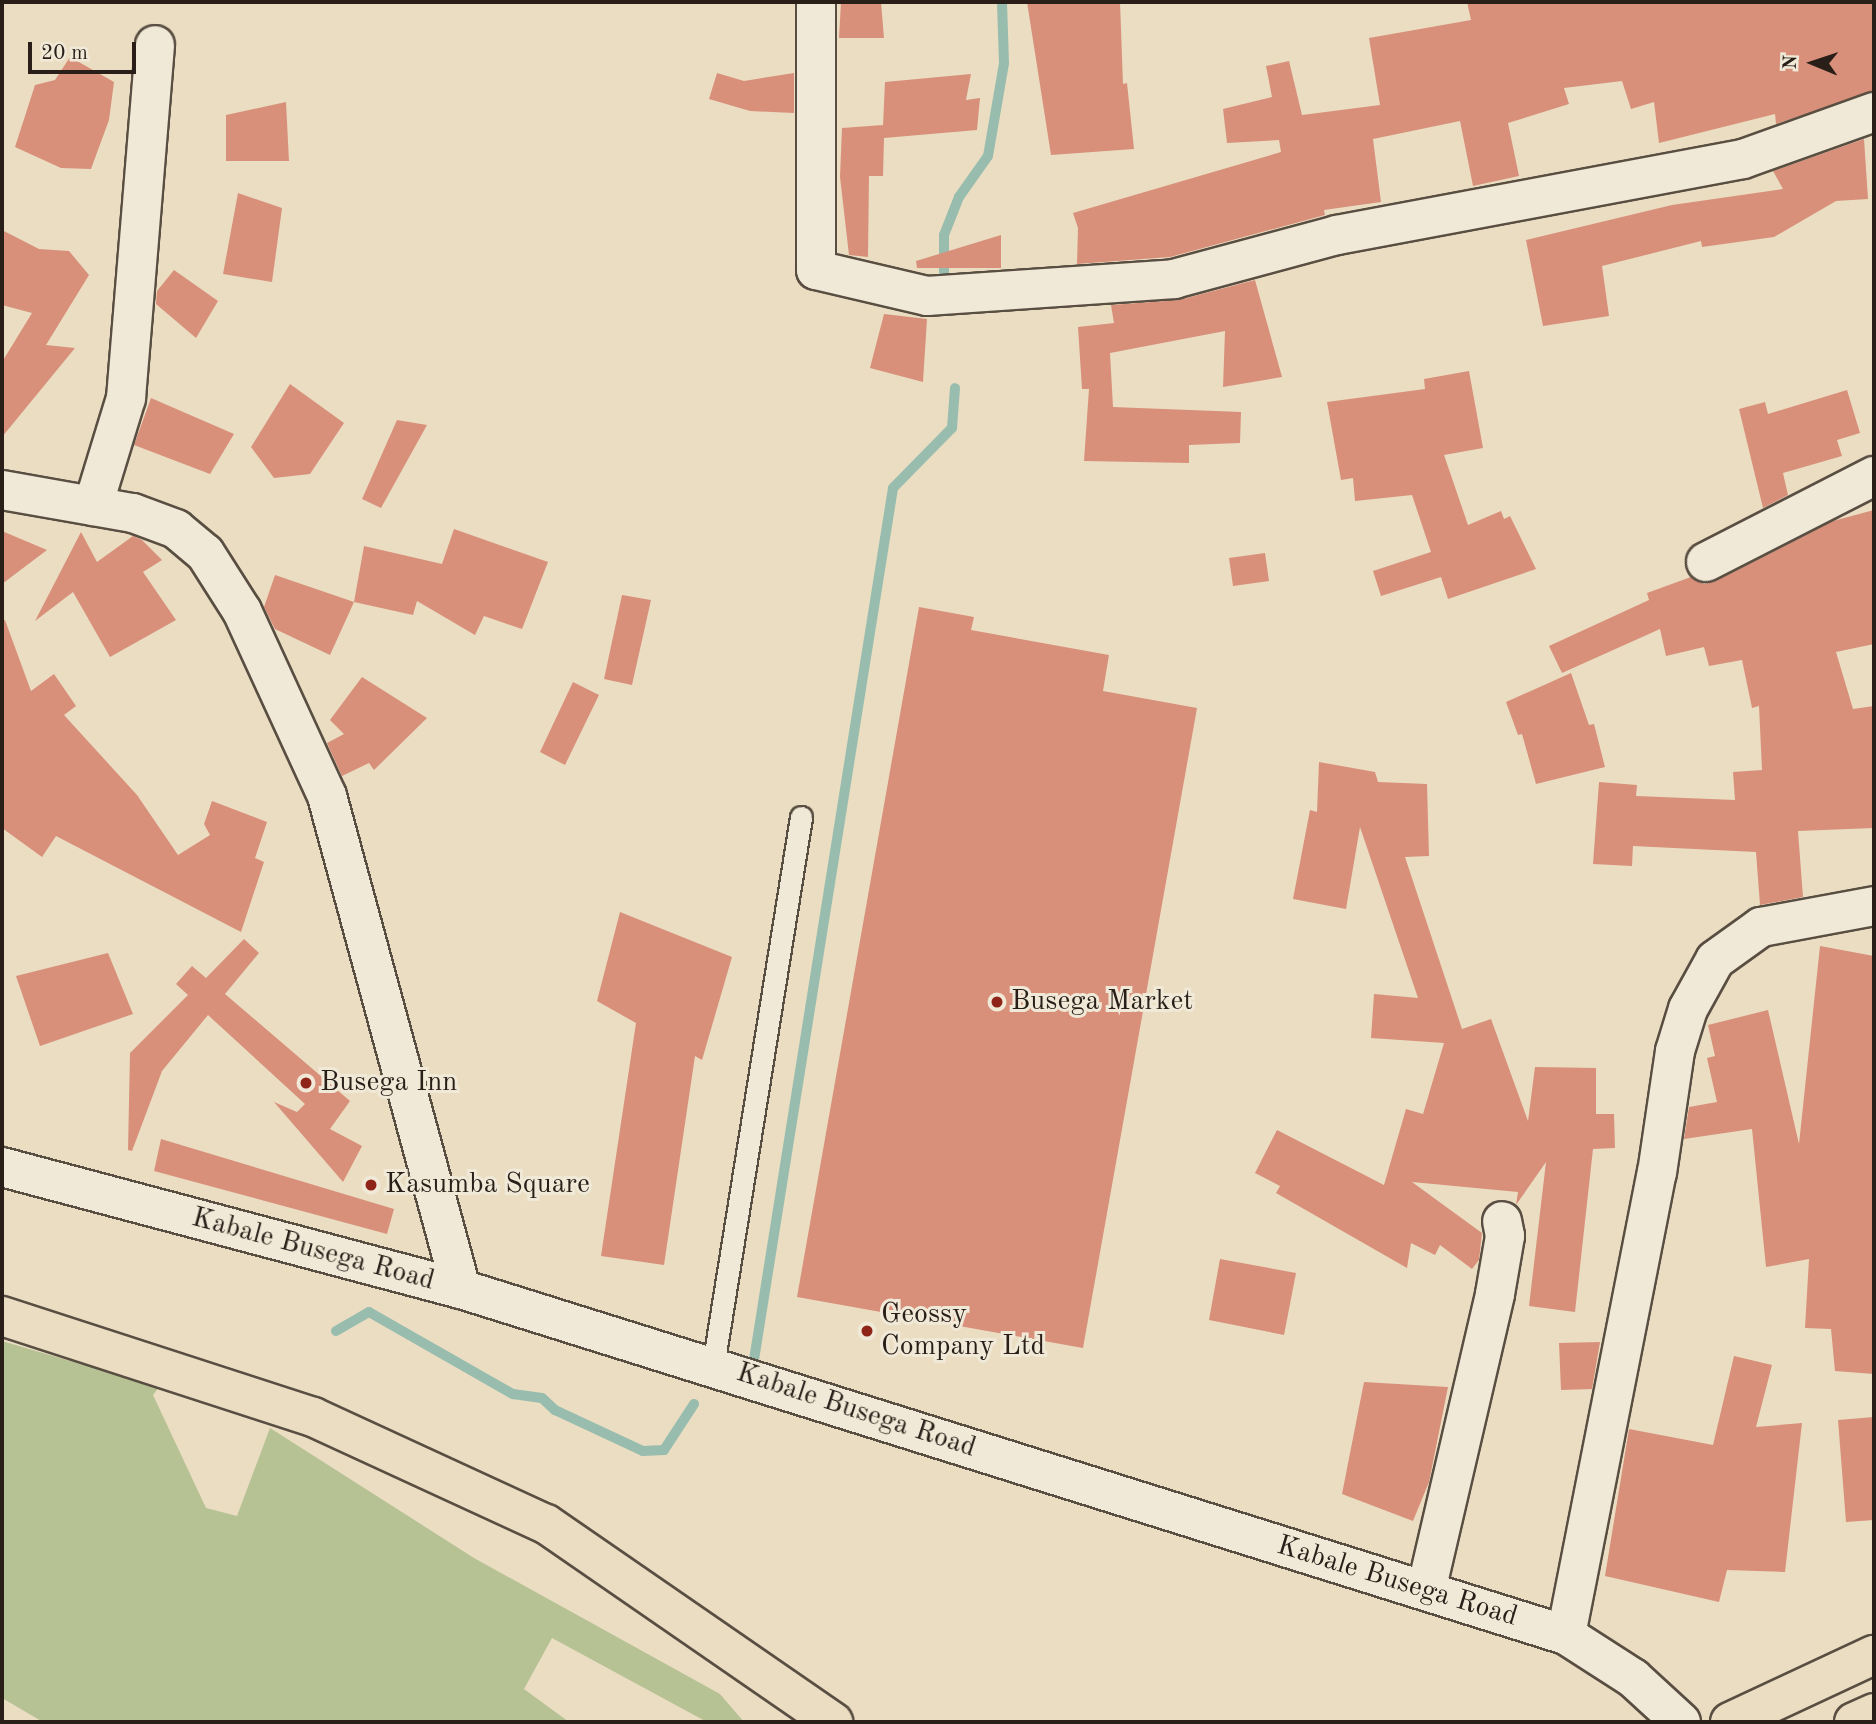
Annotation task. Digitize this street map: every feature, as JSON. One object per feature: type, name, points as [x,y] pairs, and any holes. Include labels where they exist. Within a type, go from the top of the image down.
[{"type":"highway","points":[[2,1316],[313,1418],[546,1524],[833,1722]]},
{"type":"highway","points":[[1730,1722],[1874,1655]]},
{"type":"highway","points":[[1854,1722],[1874,1713]]},
{"type":"street","points":[[816,2],[816,270],[927,296],[964,296],[1174,279],[1337,235],[1743,159],[1874,112]]},
{"type":"street","points":[[93,506],[126,398],[155,45]]},
{"type":"street","points":[[1706,562],[1874,477]]},
{"type":"street","points":[[2,490],[133,513],[176,529],[205,553],[242,611],[281,688],[327,796],[461,1289]]},
{"type":"street","points":[[1566,1635],[1657,1173],[1675,1051],[1688,1009],[1715,960],[1761,927],[1874,905]]},
{"type":"street","name":"Kabale Busega Road","points":[[2,1167],[461,1289],[1566,1635],[1633,1678],[1681,1722]]},
{"type":"street","points":[[1426,1591],[1495,1294],[1505,1236],[1502,1221]]},
{"type":"lane","points":[[713,1366],[801,817]]},
{"type":"green space","points":[[2,1341],[159,1387],[153,1395],[206,1508],[237,1516],[270,1428],[474,1558],[720,1694],[744,1722],[707,1722],[552,1638],[524,1689],[569,1722],[43,1722],[2,1698]]},
{"type":"building","points":[[841,2],[881,2],[884,38],[839,38]]},
{"type":"building","points":[[1027,2],[1120,2],[1123,84],[1127,83],[1134,149],[1051,155]]},
{"type":"building","points":[[1467,2],[1874,2],[1874,91],[1776,124],[1775,114],[1659,143],[1654,102],[1631,109],[1622,81],[1564,88],[1569,104],[1508,123],[1519,176],[1473,186],[1460,121],[1373,139],[1381,202],[1324,210],[1325,215],[1170,257],[1077,264],[1078,228],[1073,213],[1281,152],[1279,140],[1227,143],[1223,109],[1272,97],[1266,66],[1289,61],[1302,115],[1380,105],[1369,38],[1471,20]]},
{"type":"building","points":[[70,57],[114,82],[109,120],[91,169],[61,168],[15,147],[35,85],[55,80]]},
{"type":"building","points":[[717,73],[744,81],[794,73],[794,113],[750,111],[709,99]]},
{"type":"building","points":[[971,74],[966,100],[980,98],[977,130],[884,138],[883,176],[869,176],[868,257],[849,255],[840,177],[842,128],[883,125],[885,82]]},
{"type":"building","points":[[286,102],[289,161],[226,161],[226,115]]},
{"type":"building","points":[[1864,139],[1868,199],[1836,201],[1774,237],[1702,247],[1701,241],[1602,266],[1609,316],[1543,326],[1526,240],[1672,205],[1783,189],[1773,171]]},
{"type":"building","points":[[238,193],[282,208],[272,282],[223,274]]},
{"type":"building","points":[[2,230],[39,249],[69,251],[89,275],[46,345],[75,348],[2,437],[2,362],[32,313],[2,305]]},
{"type":"building","points":[[1001,235],[1001,268],[917,268],[916,261]]},
{"type":"building","points":[[174,270],[218,301],[196,338],[156,304],[157,291]]},
{"type":"building","points":[[1255,280],[1282,377],[1223,387],[1225,331],[1110,353],[1113,407],[1241,412],[1240,443],[1189,445],[1189,463],[1084,461],[1089,389],[1082,389],[1078,327],[1114,323],[1111,305],[1179,300]]},
{"type":"building","points":[[884,314],[927,319],[923,382],[870,368]]},
{"type":"building","points":[[1469,371],[1483,448],[1444,455],[1468,525],[1501,511],[1504,519],[1510,516],[1536,569],[1448,599],[1441,577],[1381,596],[1373,571],[1431,552],[1412,495],[1355,501],[1353,478],[1341,480],[1327,402],[1425,389],[1424,379]]},
{"type":"building","points":[[290,384],[344,423],[310,474],[274,478],[251,447]]},
{"type":"building","points":[[1847,390],[1860,433],[1837,440],[1842,456],[1783,473],[1788,495],[1763,508],[1739,409],[1765,402],[1768,414]]},
{"type":"building","points":[[151,398],[234,434],[210,474],[134,445]]},
{"type":"building","points":[[397,420],[427,425],[381,508],[362,499]]},
{"type":"building","points":[[1874,510],[1874,644],[1836,652],[1853,709],[1874,706],[1874,828],[1798,831],[1803,897],[1760,905],[1756,852],[1633,846],[1632,866],[1593,864],[1599,782],[1637,785],[1636,796],[1735,800],[1733,772],[1762,770],[1759,706],[1752,708],[1742,660],[1709,666],[1704,647],[1666,656],[1660,629],[1562,673],[1549,646],[1649,600],[1647,593],[1691,577],[1704,584],[1716,581],[1833,521]]},
{"type":"building","points":[[454,529],[548,562],[522,629],[484,616],[475,635],[417,601],[413,615],[354,602],[364,546],[442,564]]},
{"type":"building","points":[[2,531],[47,550],[2,584]]},
{"type":"building","points":[[81,532],[97,562],[133,536],[142,540],[162,560],[143,572],[176,620],[110,657],[73,592],[35,621]]},
{"type":"building","points":[[1265,553],[1269,581],[1233,586],[1229,558]]},
{"type":"building","points":[[275,575],[354,602],[330,655],[275,629],[264,607]]},
{"type":"building","points":[[622,595],[651,600],[632,685],[604,679]]},
{"type":"building","name":"Busega Market","points":[[919,607],[974,617],[971,630],[1109,655],[1103,691],[1197,708],[1083,1348],[797,1297]]},
{"type":"building","points":[[5,620],[31,691],[54,674],[76,706],[64,715],[137,795],[178,855],[210,835],[204,824],[212,801],[267,822],[255,858],[264,862],[241,932],[56,836],[42,857],[2,828],[2,621]]},
{"type":"building","points":[[1571,673],[1589,725],[1594,724],[1605,767],[1536,784],[1522,734],[1518,735],[1506,702]]},
{"type":"building","points":[[362,677],[427,718],[374,770],[369,763],[342,776],[327,743],[344,734],[330,720]]},
{"type":"building","points":[[573,682],[599,695],[565,765],[540,752]]},
{"type":"building","points":[[1319,762],[1375,772],[1378,782],[1427,784],[1429,856],[1405,857],[1462,1029],[1491,1019],[1528,1121],[1535,1067],[1596,1068],[1596,1114],[1614,1114],[1615,1148],[1593,1149],[1575,1312],[1529,1306],[1546,1162],[1516,1205],[1518,1192],[1412,1182],[1482,1233],[1479,1260],[1472,1269],[1440,1245],[1435,1255],[1411,1243],[1407,1268],[1276,1193],[1280,1186],[1255,1173],[1277,1130],[1384,1185],[1406,1109],[1423,1114],[1444,1043],[1371,1038],[1374,994],[1418,998],[1360,827],[1346,909],[1293,899],[1310,810],[1317,812]]},
{"type":"building","points":[[620,912],[732,957],[702,1060],[695,1056],[664,1265],[601,1256],[636,1023],[597,1001]]},
{"type":"building","name":"Busega Inn","points":[[244,939],[259,953],[225,994],[350,1101],[330,1129],[362,1146],[343,1182],[274,1102],[297,1112],[305,1104],[208,1015],[162,1071],[132,1151],[128,1150],[130,1053],[188,995],[176,984],[192,966],[206,978]]},
{"type":"building","points":[[1820,946],[1874,956],[1874,1374],[1835,1371],[1831,1329],[1805,1328],[1809,1259],[1766,1267],[1752,1129],[1684,1139],[1689,1107],[1717,1102],[1707,1058],[1715,1056],[1708,1025],[1768,1010],[1799,1144]]},
{"type":"building","points":[[108,953],[133,1014],[40,1046],[16,976]]},
{"type":"building","points":[[161,1139],[394,1209],[387,1234],[154,1171]]},
{"type":"building","points":[[1220,1259],[1296,1273],[1284,1335],[1209,1320]]},
{"type":"building","points":[[1600,1342],[1592,1389],[1561,1390],[1559,1343]]},
{"type":"building","points":[[1734,1356],[1772,1365],[1756,1427],[1802,1423],[1785,1572],[1727,1570],[1719,1602],[1605,1576],[1629,1429],[1713,1445]]},
{"type":"building","points":[[1364,1382],[1448,1387],[1429,1482],[1413,1521],[1342,1494]]},
{"type":"building","points":[[1874,1417],[1874,1520],[1846,1522],[1838,1420]]},
{"type":"waterway","points":[[944,287],[944,235],[959,197],[988,156],[1004,63],[1002,2]]},
{"type":"waterway","points":[[753,1366],[893,488],[952,428],[955,388]]},
{"type":"waterway","points":[[336,1331],[369,1312],[513,1394],[542,1398],[555,1410],[643,1451],[664,1450],[694,1404]]},
{"type":"place","name":"Busega Market","points":[[997,1002]]},
{"type":"place","name":"Busega Inn","points":[[306,1083]]},
{"type":"place","name":"Kasumba Square","points":[[371,1185]]},
{"type":"place","name":"Geossy Company Ltd","points":[[867,1331]]}]
